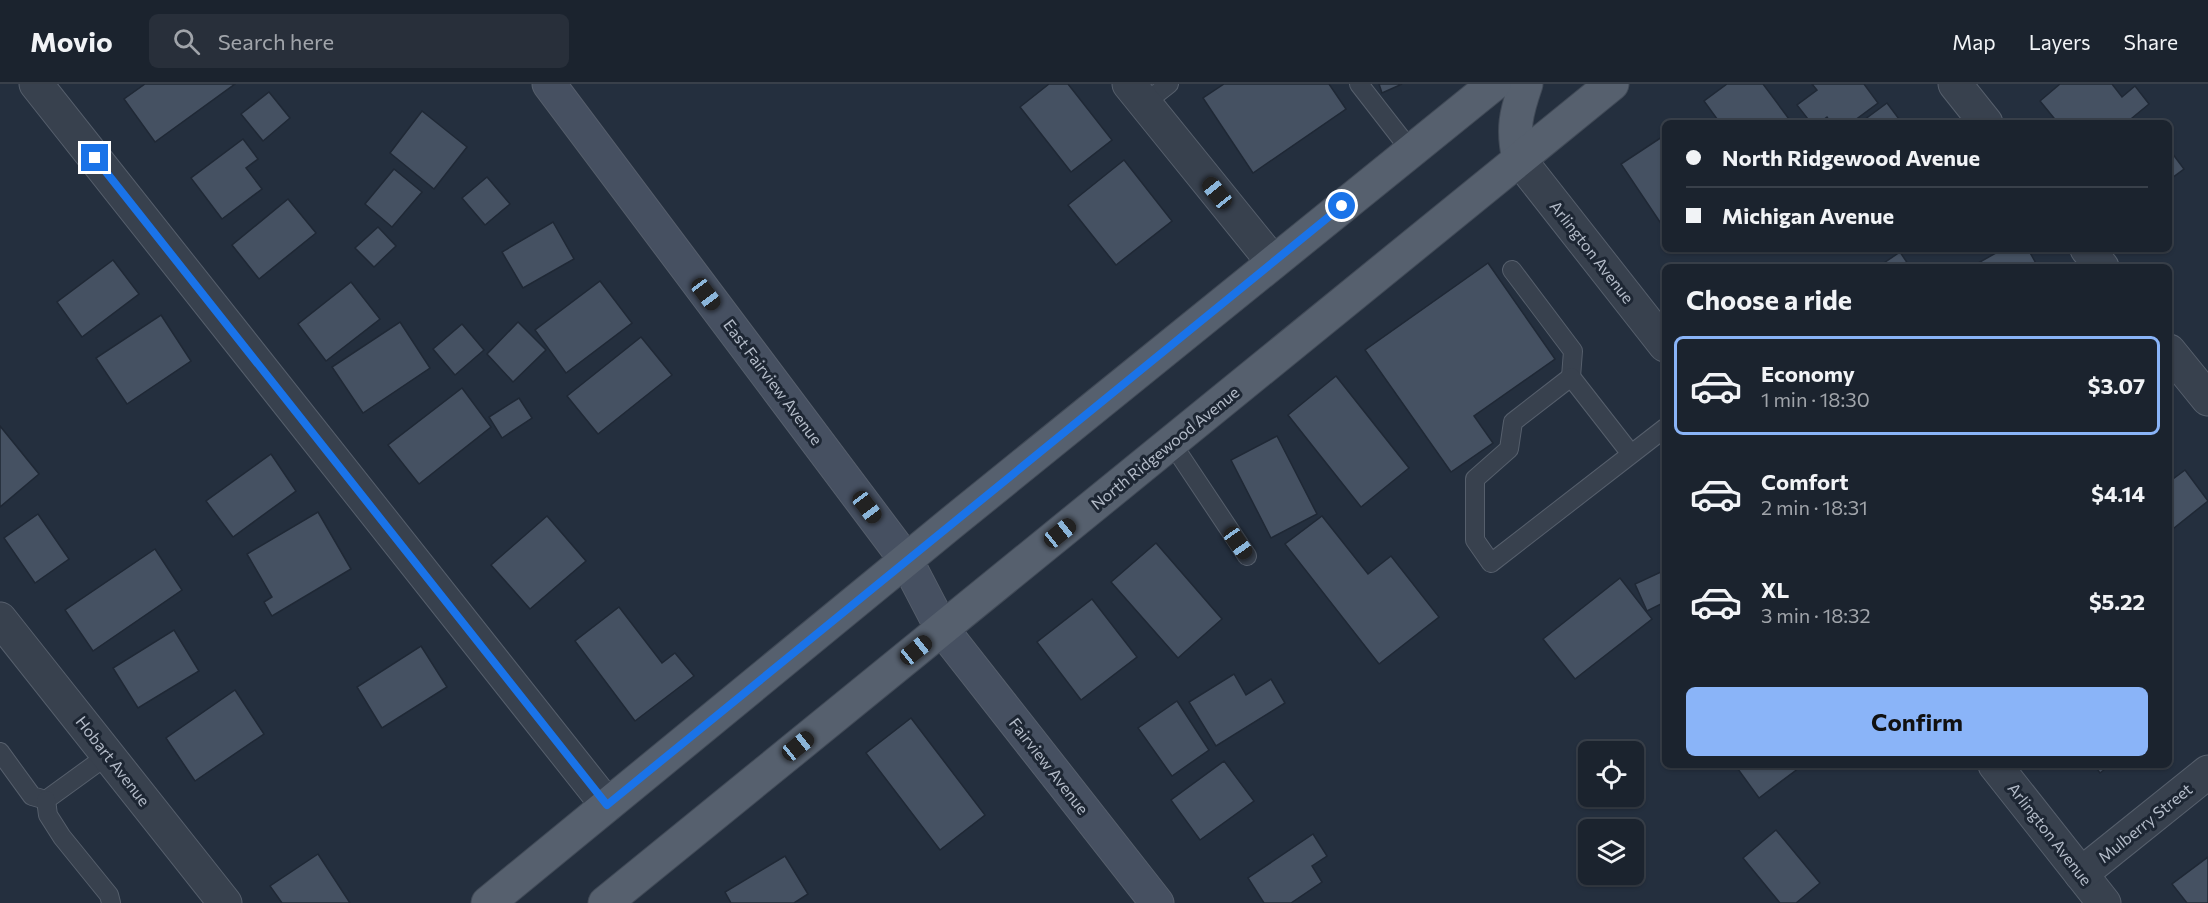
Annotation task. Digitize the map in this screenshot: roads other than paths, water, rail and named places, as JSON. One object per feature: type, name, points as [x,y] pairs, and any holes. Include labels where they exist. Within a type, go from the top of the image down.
[{"type":"main road","name":"East Fairview Avenue","points":[[549,84],[906,560],[942,629]]},
{"type":"main road","points":[[488,903],[906,560],[1494,84]]},
{"type":"main road","points":[[1519,159],[1514,138],[1516,111],[1526,84]]},
{"type":"main road","name":"North Ridgewood Avenue","points":[[621,898],[942,629],[1612,84]]},
{"type":"main road","name":"Fairview Avenue","points":[[942,629],[1156,903]]},
{"type":"street","points":[[36,84],[607,805]]},
{"type":"street","points":[[1955,84],[1984,120]]},
{"type":"street","points":[[1148,90],[1273,262]]},
{"type":"street","name":"Arlington Avenue","points":[[1519,159],[1662,341]]},
{"type":"street","points":[[2090,252],[2100,264]]},
{"type":"street","points":[[2172,355],[2208,399]]},
{"type":"street","name":"Hobart Avenue","points":[[0,619],[225,903]]},
{"type":"street","name":"Arlington Avenue","points":[[1997,768],[2104,903]]},
{"type":"street","name":"Mulberry Street","points":[[2081,874],[2208,772]]},
{"type":"lane","points":[[1359,84],[1411,151]]},
{"type":"lane","points":[[1512,270],[1573,351],[1571,377],[1631,454]]},
{"type":"lane","points":[[1571,377],[1513,422],[1509,449],[1475,479],[1475,540],[1491,563],[1662,430]]},
{"type":"lane","points":[[1171,442],[1247,556]]},
{"type":"lane","points":[[0,752],[32,796],[46,800]]},
{"type":"lane","points":[[46,800],[108,755]]},
{"type":"lane","points":[[46,800],[48,815],[62,837],[112,900]]}]
